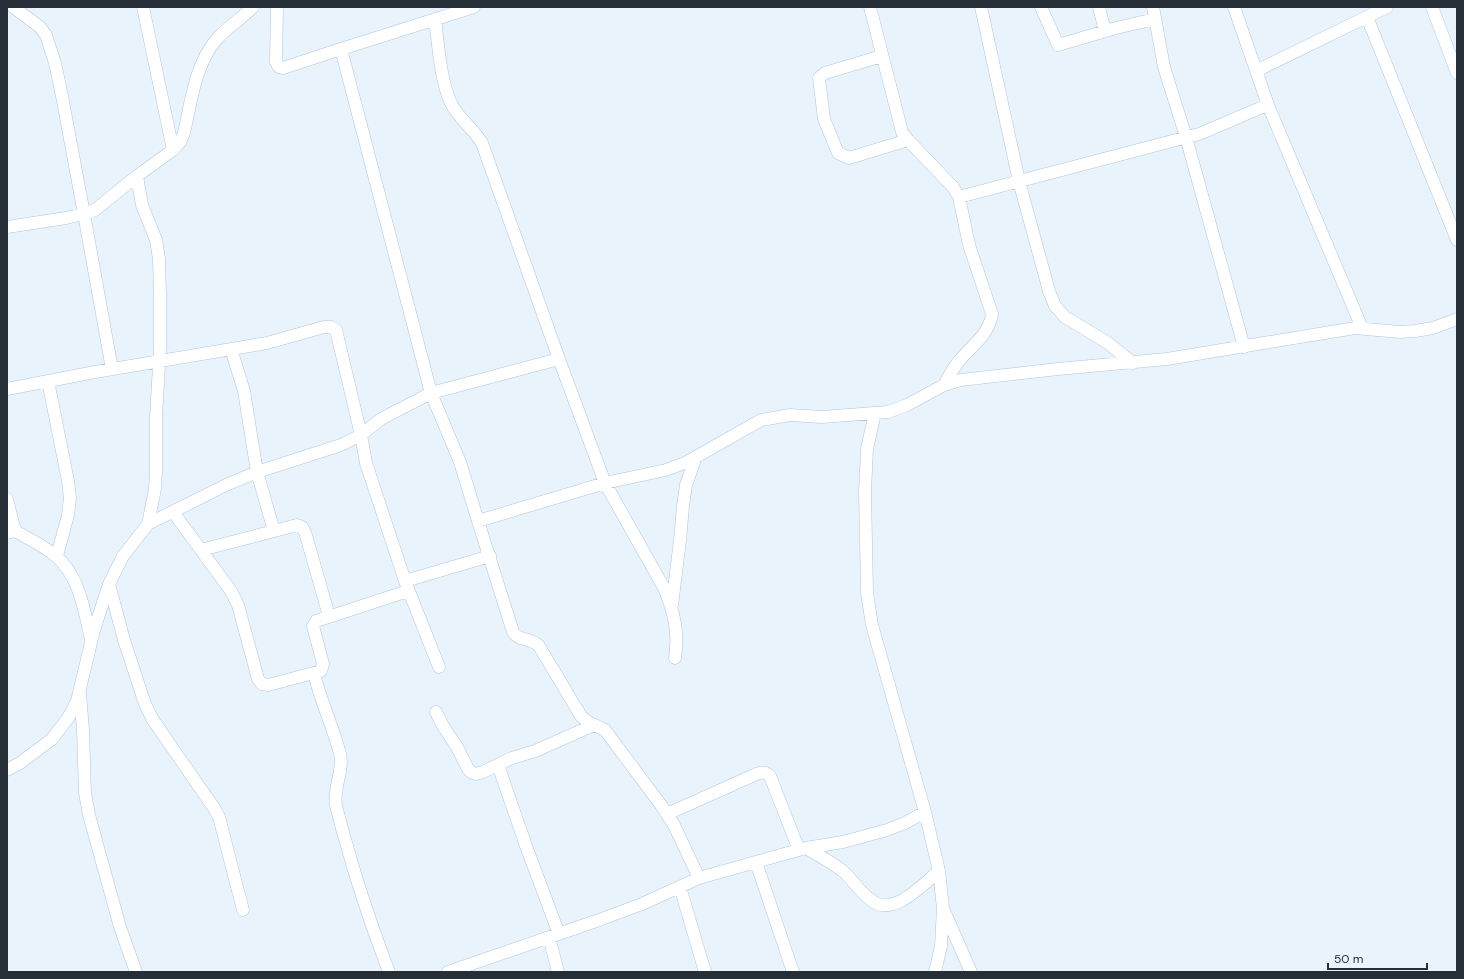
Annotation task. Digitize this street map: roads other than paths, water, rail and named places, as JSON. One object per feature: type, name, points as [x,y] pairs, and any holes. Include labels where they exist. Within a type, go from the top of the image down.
[{"type":"street","points":[[13,7],[40,27],[46,35],[54,63],[62,96],[112,369]]},
{"type":"street","points":[[143,7],[173,150]]},
{"type":"street","points":[[7,227],[84,214],[95,210],[137,176],[173,150],[180,142],[184,133],[201,63],[217,39],[253,7]]},
{"type":"street","points":[[277,7],[276,62],[279,67],[283,68],[474,7]]},
{"type":"street","points":[[870,7],[902,132],[954,187],[959,197],[969,245],[992,314],[991,323],[987,331],[957,363],[944,385]]},
{"type":"street","points":[[981,7],[1019,181],[1049,291],[1055,306],[1065,317],[1108,343],[1133,363]]},
{"type":"street","points":[[1041,7],[1058,45],[1105,31],[1154,13],[1164,67],[1186,137],[1244,347]]},
{"type":"street","points":[[1099,7],[1105,31]]},
{"type":"street","points":[[1234,7],[1268,105],[1362,328]]},
{"type":"street","points":[[1256,71],[1387,7]]},
{"type":"street","points":[[1432,7],[1457,73]]},
{"type":"street","points":[[1367,17],[1457,240]]},
{"type":"street","points":[[435,19],[447,96],[453,108],[475,132],[482,143],[605,483],[664,588],[672,606],[676,624],[677,645],[675,658]]},
{"type":"street","points":[[341,49],[432,393],[460,462],[512,632],[515,636],[530,639],[539,646],[581,716],[588,722],[605,730],[674,825],[699,878]]},
{"type":"street","points":[[882,56],[825,73],[819,78],[826,127],[838,153],[849,158],[908,140]]},
{"type":"street","points":[[959,197],[1186,137],[1219,127],[1268,105]]},
{"type":"street","points":[[137,176],[142,205],[156,240],[160,295],[159,361],[156,413],[156,477],[148,524]]},
{"type":"street","points":[[478,521],[605,483],[666,470],[687,462],[767,418],[790,415],[822,417],[888,412],[907,405],[944,385],[961,380],[1167,359],[1362,328],[1415,332],[1433,328],[1457,319]]},
{"type":"street","points":[[7,389],[112,369],[267,343],[324,328],[331,327],[336,330],[361,434],[366,463],[407,586],[439,668]]},
{"type":"street","points":[[231,349],[244,391],[257,472],[274,531]]},
{"type":"street","points":[[7,770],[20,763],[52,739],[68,718],[77,701],[92,641],[110,584],[123,556],[148,524],[226,485],[257,472],[341,445],[361,434],[381,419],[432,393],[559,359]]},
{"type":"street","points":[[48,381],[70,498],[68,515],[57,556]]},
{"type":"street","points":[[875,413],[867,449],[865,500],[867,593],[872,625],[925,812],[939,871],[943,908],[941,946],[935,972]]},
{"type":"street","points":[[672,606],[686,485],[696,457]]},
{"type":"street","points":[[7,499],[11,532],[57,556],[69,570],[78,586],[92,641]]},
{"type":"street","points":[[173,512],[231,592],[238,605],[258,679],[262,684],[268,685],[321,671],[323,668],[314,623],[316,620],[490,556]]},
{"type":"street","points":[[201,550],[297,525],[302,527],[305,532],[329,616]]},
{"type":"street","points":[[110,584],[135,677],[150,715],[219,817],[243,910]]},
{"type":"street","points":[[314,673],[340,754],[340,770],[336,793],[340,824],[364,906],[389,972]]},
{"type":"street","points":[[80,689],[85,793],[89,815],[120,928],[136,972]]},
{"type":"street","points":[[436,712],[468,769],[476,774],[512,758],[535,751],[594,725]]},
{"type":"street","points":[[498,765],[526,846],[554,936],[558,972]]},
{"type":"street","points":[[667,814],[761,772],[767,772],[802,849],[836,866],[845,873],[870,900],[878,905],[886,906],[905,900],[939,871]]},
{"type":"street","points":[[448,972],[554,936],[634,906],[699,878],[802,849],[843,842],[887,830],[905,823],[925,812]]},
{"type":"street","points":[[756,862],[794,972]]},
{"type":"street","points":[[680,887],[705,972]]},
{"type":"street","points":[[943,908],[970,972]]}]
